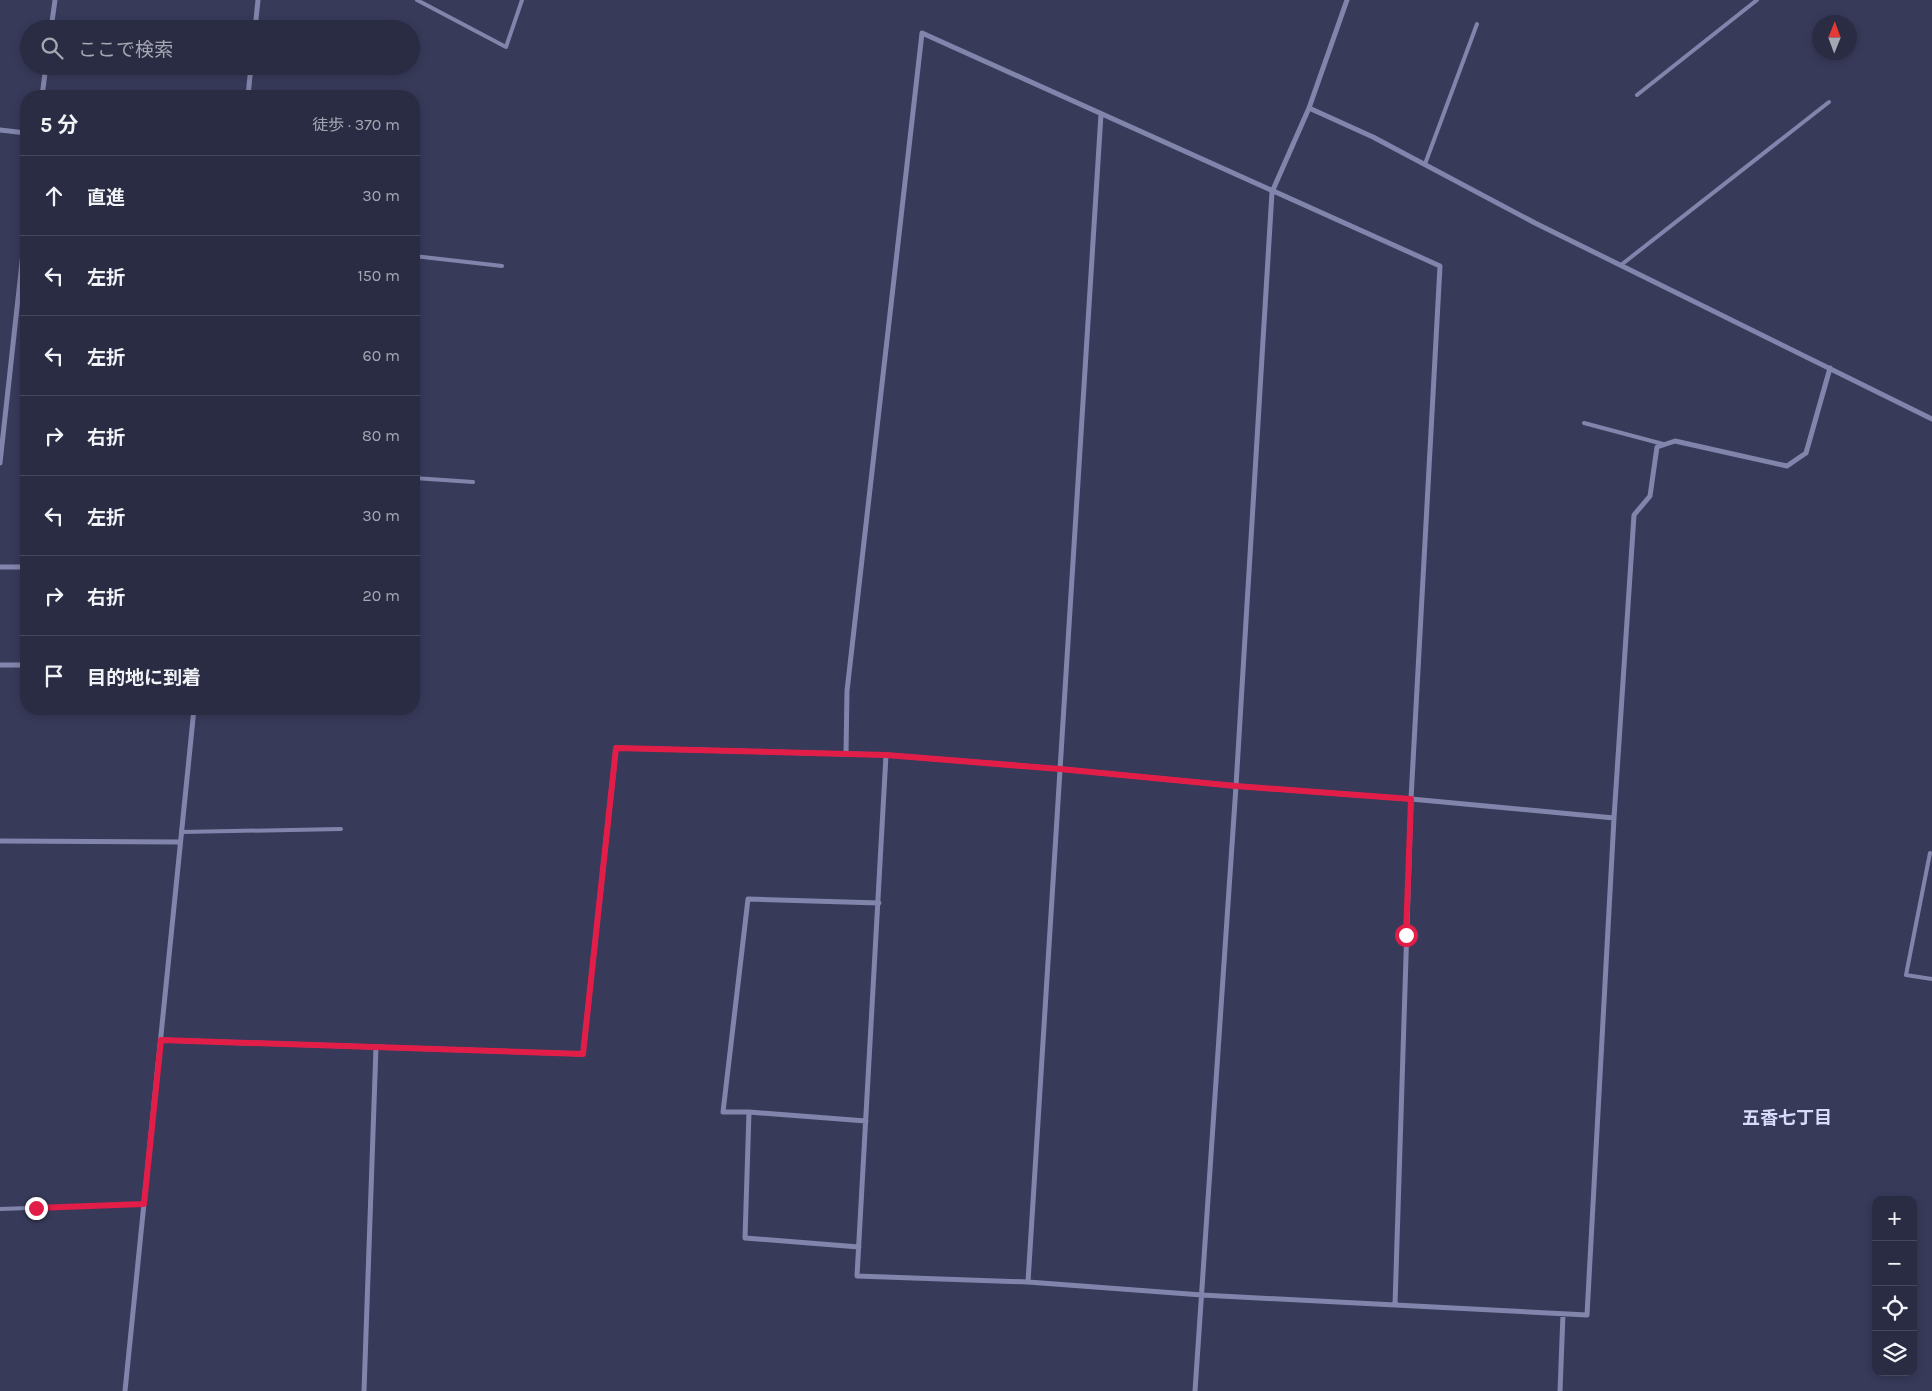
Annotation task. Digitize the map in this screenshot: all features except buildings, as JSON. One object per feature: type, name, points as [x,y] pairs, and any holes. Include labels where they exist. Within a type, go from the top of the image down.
[{"type":"street","points":[[52,20],[55,0]]},
{"type":"street","points":[[256,20],[258,0]]},
{"type":"street","points":[[1195,1391],[1236,786],[1272,192],[1309,108],[1347,0]]},
{"type":"street","points":[[846,753],[847,691],[922,33],[1440,266],[1411,799],[1395,1305]]},
{"type":"street","points":[[43,90],[45,75]]},
{"type":"street","points":[[249,90],[250,75]]},
{"type":"street","points":[[1309,108],[1425,164],[1535,223],[1932,419]]},
{"type":"street","points":[[1028,1282],[1101,114]]},
{"type":"street","points":[[0,130],[20,132]]},
{"type":"street","points":[[0,463],[20,281]]},
{"type":"street","points":[[886,755],[857,1276],[1028,1282],[1202,1295],[1587,1315],[1614,818],[1634,515],[1650,496],[1656,447],[1664,444],[1675,441],[1787,466],[1806,453],[1830,368]]},
{"type":"street","points":[[0,567],[20,567]]},
{"type":"street","points":[[0,665],[20,665]]},
{"type":"street","points":[[125,1391],[193,715]]},
{"type":"street","points":[[161,1040],[583,1054],[616,748],[886,755],[1614,818]]},
{"type":"street","points":[[0,841],[180,842]]},
{"type":"street","points":[[866,1121],[749,1112],[723,1112],[748,898],[879,903]]},
{"type":"street","points":[[364,1391],[376,1047]]},
{"type":"street","points":[[749,1112],[745,1238],[859,1247]]},
{"type":"street","points":[[1560,1391],[1563,1314]]},
{"type":"lane","points":[[417,0],[506,47],[522,0]]},
{"type":"lane","points":[[1637,95],[1757,0]]},
{"type":"lane","points":[[1425,164],[1477,24]]},
{"type":"lane","points":[[1621,265],[1829,102]]},
{"type":"lane","points":[[420,257],[502,266]]},
{"type":"lane","points":[[1584,424],[1664,444]]},
{"type":"lane","points":[[420,478],[473,482]]},
{"type":"lane","points":[[181,832],[341,829]]},
{"type":"lane","points":[[1930,853],[1906,975],[1932,979]]},
{"type":"lane","points":[[0,1209],[144,1204]]},
{"type":"district","name":"五香七丁目","points":[[1787,1118]]},
{"type":"route","points":[[36,1208],[144,1204],[161,1040],[583,1054],[616,748],[886,755],[1236,786],[1411,799],[1406,935]]}]
